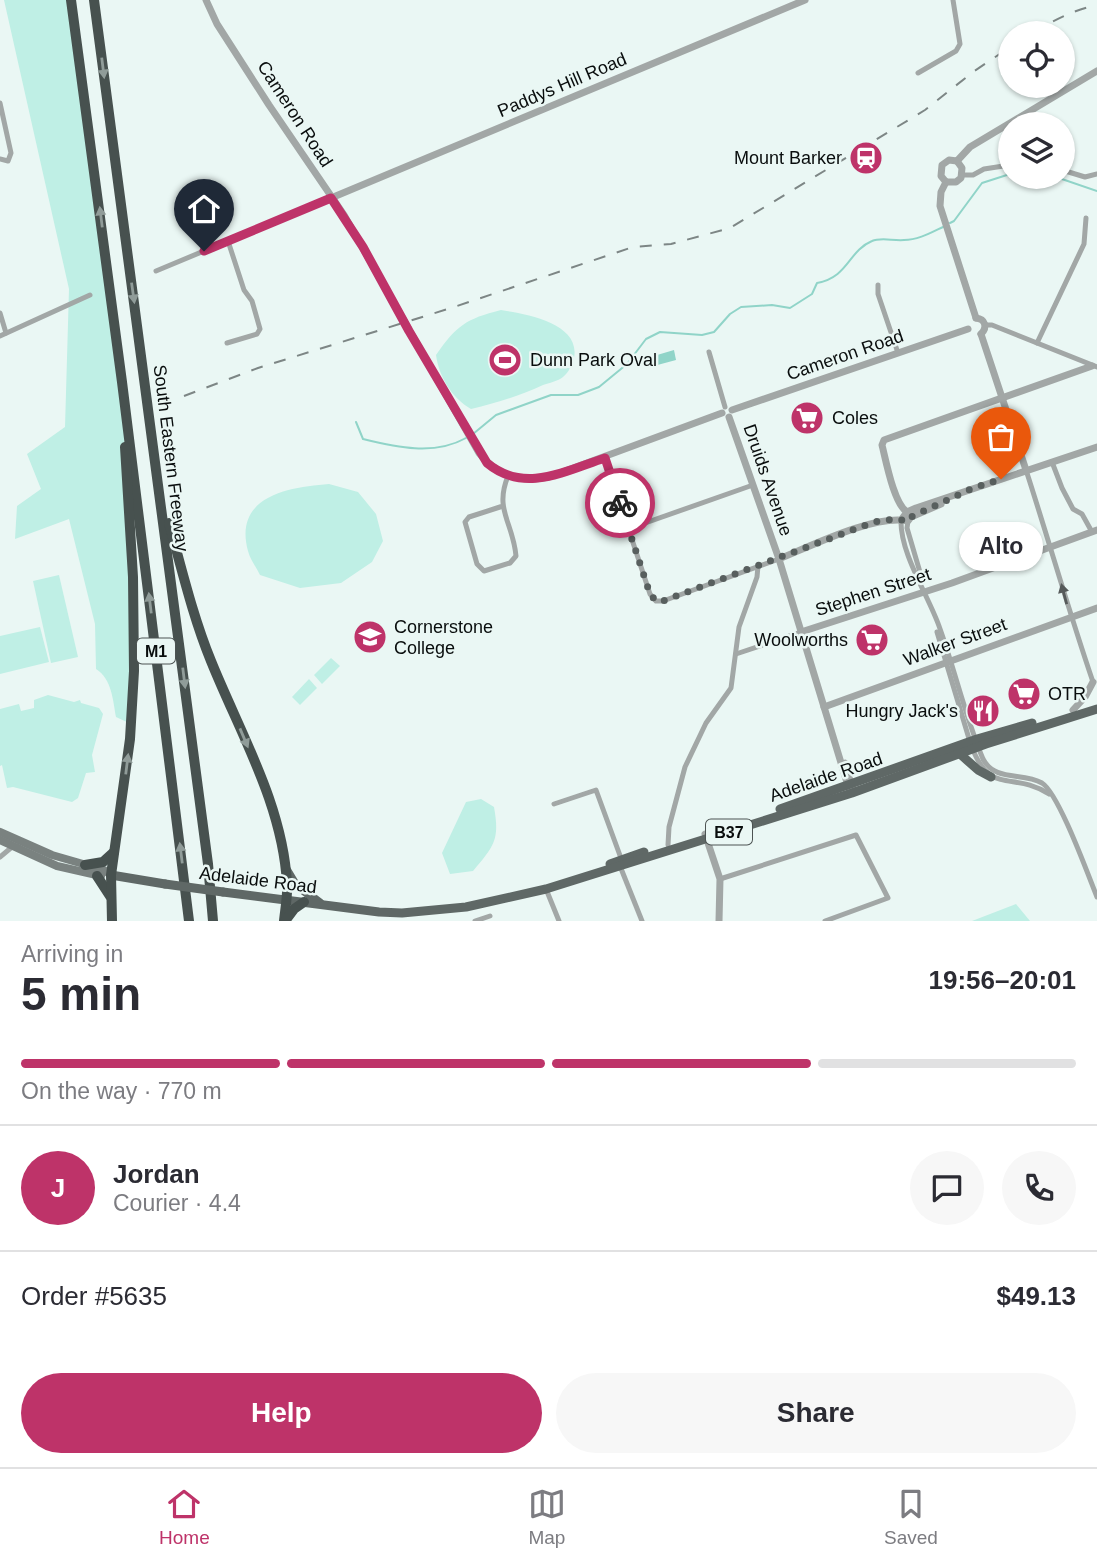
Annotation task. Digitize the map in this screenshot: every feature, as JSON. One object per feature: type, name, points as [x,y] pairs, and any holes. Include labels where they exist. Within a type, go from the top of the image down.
[{"type":"highway","name":"M1","points":[[71,0],[189,921]]},
{"type":"highway","name":"South Eastern Freeway","points":[[94,0],[208,864],[213,921]]},
{"type":"highway","points":[[112,921],[111,875],[130,739],[134,671],[133,577],[122,382]]},
{"type":"highway","points":[[159,489],[195,617],[269,798],[288,886],[285,921]]},
{"type":"highway","points":[[85,865],[103,862],[114,852]]},
{"type":"highway","points":[[97,876],[110,896]]},
{"type":"highway","points":[[285,921],[294,909],[304,902]]},
{"type":"main road","name":"Adelaide Road","points":[[621,863],[1097,703]]},
{"type":"main road","name":"Adelaide Road","points":[[850,788],[960,754],[974,744],[1097,709]]},
{"type":"main road","points":[[960,754],[978,770],[991,777]]},
{"type":"main road","name":"Adelaide Road","points":[[0,832],[52,855],[111,875],[402,917],[466,907],[546,889],[668,845],[706,836]]},
{"type":"main road","name":"Adelaide Road","points":[[0,841],[57,866],[97,876],[111,875]]},
{"type":"main road","points":[[285,866],[295,884],[322,904]]},
{"type":"street","name":"Cameron Road","points":[[206,0],[224,36],[372,263],[487,463],[508,476],[537,480],[968,329]]},
{"type":"street","name":"Paddys Hill Road","points":[[331,198],[805,0]]},
{"type":"street","points":[[922,70],[956,51],[960,44],[953,0]]},
{"type":"street","points":[[957,162],[970,147],[1097,71]]},
{"type":"street","points":[[0,103],[11,153],[8,161],[0,159]]},
{"type":"street","points":[[949,160],[957,162],[962,168],[962,175],[956,182],[946,181],[940,173],[942,165],[949,160]]},
{"type":"street","points":[[962,175],[973,175],[998,166]]},
{"type":"street","points":[[1075,174],[1085,177],[1097,174]]},
{"type":"street","points":[[946,181],[940,198],[943,220],[976,318],[985,325]]},
{"type":"street","points":[[156,271],[331,198]]},
{"type":"street","points":[[1037,343],[1084,244],[1086,218]]},
{"type":"street","points":[[227,343],[257,334],[260,329],[252,300],[244,290],[228,241]]},
{"type":"street","points":[[878,285],[878,294],[898,353]]},
{"type":"street","points":[[0,313],[3,335],[90,295]]},
{"type":"street","points":[[976,318],[969,323],[968,329],[974,335],[981,334]]},
{"type":"street","points":[[985,325],[992,325],[1095,367]]},
{"type":"street","points":[[985,325],[981,334],[1051,547],[1070,618],[1097,694]]},
{"type":"street","name":"Druids Avenue","points":[[709,352],[727,412],[779,559],[850,788]]},
{"type":"street","points":[[907,512],[901,508],[895,492],[881,445],[884,440],[1095,367]]},
{"type":"street","points":[[907,512],[1097,447]]},
{"type":"street","points":[[605,458],[650,594],[656,601],[663,601],[779,559],[874,522],[894,519],[904,521],[971,489]]},
{"type":"street","points":[[1052,462],[1073,509],[1083,514],[1094,531]]},
{"type":"street","points":[[502,506],[469,517],[465,522],[477,564],[484,570],[510,563],[516,556],[513,533],[502,506],[502,491],[508,476]]},
{"type":"street","points":[[628,529],[753,485]]},
{"type":"street","points":[[907,512],[901,528],[984,771],[991,777],[1034,787],[1052,795]]},
{"type":"street","name":"Stephen Street","points":[[736,654],[925,592],[1094,531]]},
{"type":"street","points":[[668,845],[668,834],[685,767],[706,723],[731,688],[739,627],[757,577],[758,566]]},
{"type":"street","name":"Walker Street","points":[[824,708],[1097,608]]},
{"type":"street","points":[[1073,710],[1085,697],[1093,682]]},
{"type":"street","points":[[974,744],[986,765],[997,773],[1042,783],[1052,795],[1097,897]]},
{"type":"street","points":[[554,804],[596,790],[642,921]]},
{"type":"street","points":[[720,879],[856,835],[888,898],[825,921]]},
{"type":"street","points":[[706,836],[720,879],[719,921]]},
{"type":"street","points":[[0,857],[12,847]]},
{"type":"street","points":[[546,889],[558,921]]},
{"type":"street","points":[[475,921],[490,916]]},
{"type":"shaded area","points":[[4,0],[71,0],[122,400],[133,577],[131,724],[116,717],[109,684],[96,669],[95,624],[69,519],[15,539],[17,506],[41,489],[27,454],[65,427],[69,289]]},
{"type":"shaded area","name":"Dunn Park Oval","points":[[501,310],[524,314],[561,328],[574,346],[574,358],[569,371],[559,380],[471,409],[447,386],[436,355],[463,325]]},
{"type":"shaded area","points":[[674,350],[676,360],[650,367],[647,358]]},
{"type":"shaded area","points":[[329,484],[358,492],[376,514],[383,541],[372,562],[341,583],[300,588],[260,575],[249,554],[246,532],[249,518],[256,506],[282,492]]},
{"type":"shaded area","points":[[59,575],[78,657],[51,663],[33,581]]},
{"type":"shaded area","points":[[40,627],[49,662],[0,674],[0,636]]},
{"type":"shaded area","points":[[331,658],[340,666],[322,684],[314,675]]},
{"type":"shaded area","points":[[309,679],[317,688],[300,705],[292,697]]},
{"type":"shaded area","points":[[48,695],[74,702],[80,700],[81,703],[99,708],[103,714],[92,755],[95,772],[86,773],[78,798],[72,802],[13,787],[7,788],[2,765],[0,766],[0,709],[19,704],[21,711],[34,708],[34,700]]},
{"type":"shaded area","points":[[481,799],[494,807],[494,842],[473,871],[450,874],[442,853],[466,802]]},
{"type":"shaded area","points":[[1016,904],[1030,921],[972,921]]},
{"type":"waterway","points":[[950,223],[982,183],[998,178]]},
{"type":"waterway","points":[[1075,183],[1097,191]]},
{"type":"waterway","points":[[473,434],[496,415],[551,395],[578,395],[599,387],[627,364],[646,339],[660,332],[702,335],[714,332],[730,314],[741,307],[772,305],[790,308],[812,294],[817,283],[828,280],[842,270],[864,245],[879,239],[915,239],[945,226]]},
{"type":"waterway","points":[[356,422],[363,439],[402,447],[441,447],[466,438]]},
{"type":"railway","points":[[1053,21],[1097,5]]},
{"type":"railway","points":[[184,396],[258,368],[451,308],[633,247],[671,244],[730,228],[925,110],[998,55]]},
{"type":"way so far","points":[[620,503],[650,594],[656,601],[663,601],[874,522],[894,519],[908,521],[911,517],[971,489],[1001,479]]},
{"type":"place","name":"Mount Barker","points":[[866,158]]},
{"type":"place","name":"Dunn Park Oval","points":[[505,360]]},
{"type":"place","name":"Coles","points":[[807,418]]},
{"type":"place","name":"Alto","points":[[1001,479]]},
{"type":"place","name":"Cornerstone College","points":[[370,637]]},
{"type":"place","name":"Woolworths","points":[[872,640]]},
{"type":"place","name":"OTR","points":[[1024,694]]},
{"type":"place","name":"Hungry Jack's","points":[[983,711]]},
{"type":"route","points":[[204,251],[331,198],[363,247],[487,463],[508,476],[537,480],[605,458],[620,503]]}]
